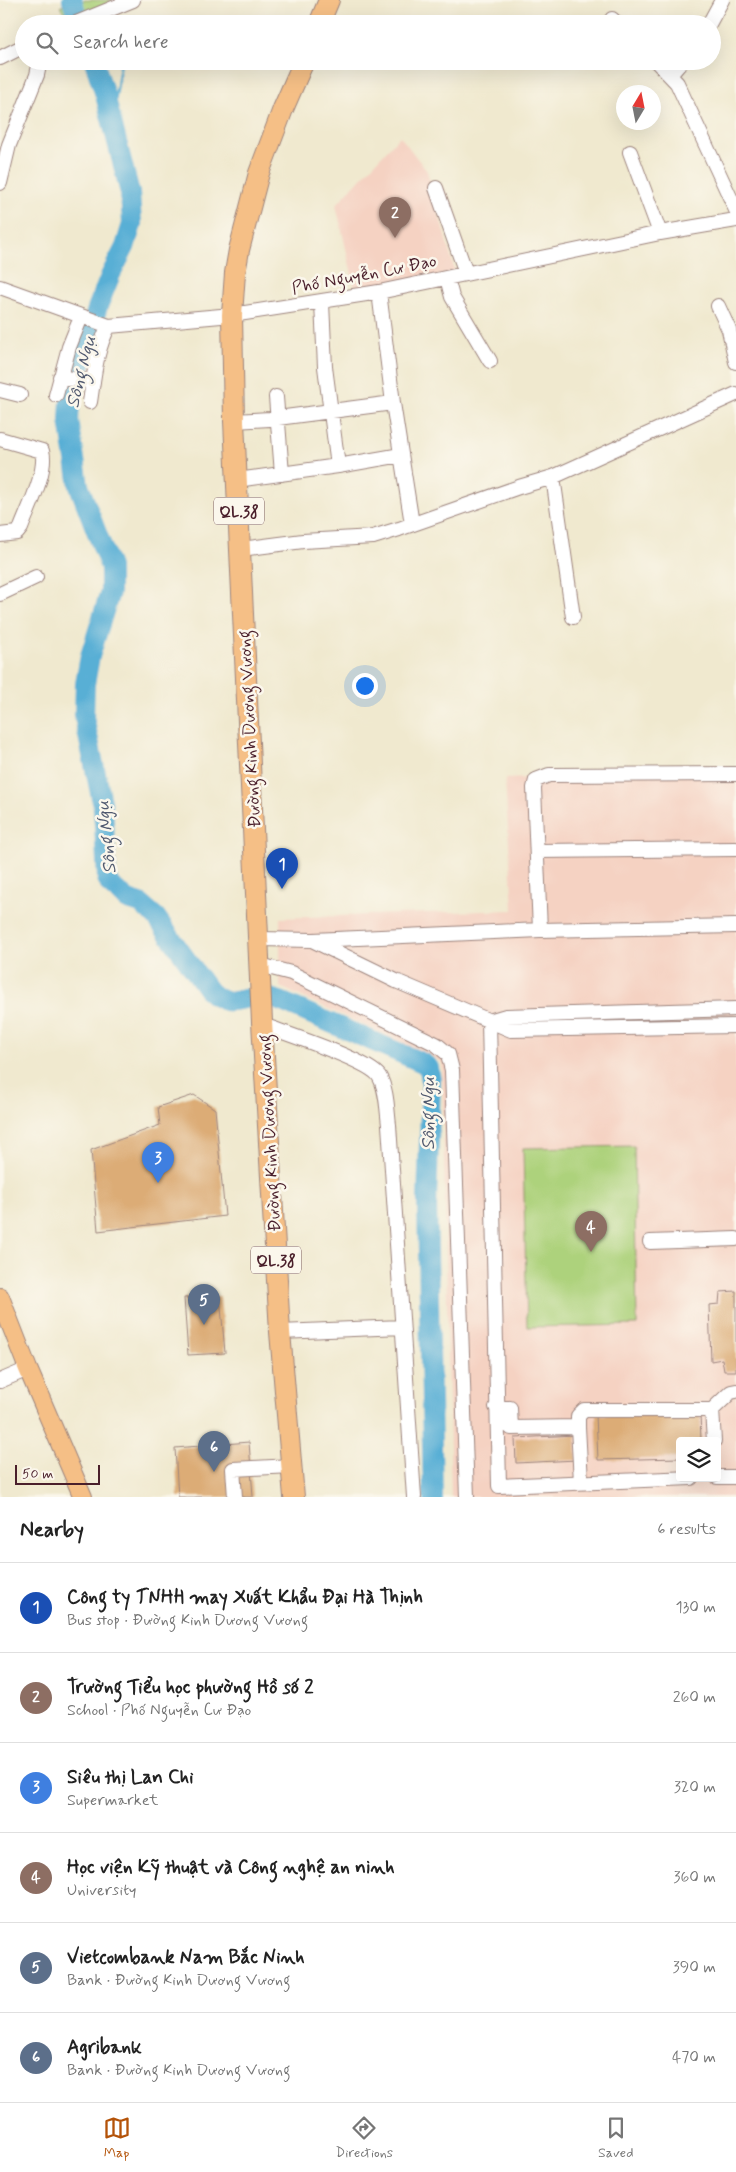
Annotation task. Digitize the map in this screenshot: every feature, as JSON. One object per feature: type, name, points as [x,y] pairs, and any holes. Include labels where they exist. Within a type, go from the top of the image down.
[{"type":"highway","points":[[323,15],[329,0]]},
{"type":"highway","name":"Đường Kinh Dương Vương","points":[[294,1497],[280,1332],[262,1024],[234,421],[232,315],[239,250],[259,173],[300,70]]},
{"type":"main road","points":[[0,1297],[28,1370],[82,1497]]},
{"type":"street","points":[[97,15],[133,0]]},
{"type":"street","points":[[714,15],[722,0]]},
{"type":"street","points":[[0,58],[15,50]]},
{"type":"street","points":[[0,183],[9,145],[38,70]]},
{"type":"street","points":[[665,70],[677,82],[736,210]]},
{"type":"street","points":[[670,75],[674,70]]},
{"type":"street","points":[[630,152],[660,233]]},
{"type":"street","points":[[436,188],[466,273]]},
{"type":"street","name":"Phố Nguyễn Cư Đạo","points":[[0,287],[109,326],[232,315],[322,303],[660,233],[736,220]]},
{"type":"street","points":[[447,278],[452,297],[490,362]]},
{"type":"street","points":[[379,292],[393,403],[412,524]]},
{"type":"street","points":[[322,303],[325,367],[338,466]]},
{"type":"street","points":[[718,306],[729,330],[736,362]]},
{"type":"street","points":[[56,395],[69,347],[81,317]]},
{"type":"street","points":[[90,402],[92,382],[102,338],[109,326]]},
{"type":"street","points":[[60,377],[92,382]]},
{"type":"street","points":[[0,390],[20,395]]},
{"type":"street","points":[[241,549],[303,541],[373,537],[519,487],[553,478],[736,394]]},
{"type":"street","points":[[276,397],[282,474]]},
{"type":"street","points":[[234,421],[278,418],[393,403]]},
{"type":"street","points":[[0,439],[42,451],[44,458],[21,528],[17,533],[0,535]]},
{"type":"street","points":[[238,480],[401,455]]},
{"type":"street","points":[[553,478],[573,617]]},
{"type":"street","points":[[0,594],[36,577]]},
{"type":"street","points":[[540,930],[534,788],[536,780],[542,776],[736,774]]},
{"type":"street","points":[[536,851],[736,849]]},
{"type":"street","points":[[258,939],[312,940],[540,930],[736,926]]},
{"type":"street","points":[[312,940],[396,981],[511,1030],[736,1026]]},
{"type":"street","points":[[260,969],[291,973],[436,1044],[448,1054],[452,1070],[466,1497]]},
{"type":"street","points":[[489,1021],[506,1016],[736,1009]]},
{"type":"street","points":[[489,1021],[499,1486],[676,1479]]},
{"type":"street","points":[[262,1024],[320,1045],[372,1069],[378,1074],[382,1082],[389,1125],[414,1497]]},
{"type":"street","points":[[650,1242],[736,1239]]},
{"type":"street","points":[[280,1332],[402,1327]]},
{"type":"street","points":[[0,1381],[28,1370]]},
{"type":"street","points":[[581,1482],[578,1416],[584,1410],[712,1410],[731,1392],[736,1392]]},
{"type":"street","points":[[496,1408],[510,1408],[511,1428],[578,1427]]},
{"type":"street","points":[[712,1410],[714,1437]]},
{"type":"street","points":[[235,1497],[233,1469],[292,1466]]},
{"type":"street","points":[[721,1477],[736,1477]]},
{"type":"shaded area","points":[[400,136],[427,171],[455,272],[356,292],[336,205]]},
{"type":"shaded area","points":[[736,769],[736,1497],[451,1497],[442,1063],[430,1055],[280,987],[280,918],[513,910],[505,779]]},
{"type":"green space","points":[[75,0],[114,0],[82,15],[67,15],[60,7]]},
{"type":"green space","points":[[634,1146],[637,1325],[527,1327],[523,1148]]},
{"type":"building","points":[[194,1095],[215,1109],[225,1216],[98,1231],[91,1150],[160,1125],[158,1107]]},
{"type":"building","points":[[736,1291],[736,1371],[724,1371],[722,1359],[711,1361],[709,1305],[719,1304],[720,1292]]},
{"type":"building","points":[[220,1296],[225,1353],[188,1355],[184,1298]]},
{"type":"building","points":[[700,1412],[701,1437],[676,1437],[676,1458],[598,1460],[596,1415]]},
{"type":"building","points":[[576,1435],[577,1460],[516,1463],[515,1438]]},
{"type":"building","points":[[249,1442],[253,1497],[178,1497],[175,1448]]},
{"type":"waterway","name":"Sông Ngụ","points":[[72,0],[77,15]]},
{"type":"waterway","name":"Sông Ngụ","points":[[97,70],[130,193],[132,224],[125,247],[98,306],[70,402],[69,420],[79,486],[110,567],[110,592],[90,656],[85,684],[84,717],[103,807],[107,878],[110,885],[128,900],[141,904],[156,917],[209,991],[219,999],[232,1001],[261,997],[280,1001],[423,1063],[429,1068],[431,1081],[427,1201],[433,1497]]},
{"type":"waterway","points":[[112,121],[120,70]]},
{"type":"place","name":"Trường Tiểu học phường Hồ số 2","points":[[395,238]]},
{"type":"place","name":"Công ty TNHH may Xuất Khẩu Đại Hà Thịnh","points":[[282,889]]},
{"type":"place","name":"Siêu thị Lan Chi","points":[[158,1183]]},
{"type":"place","name":"Học viện Kỹ thuật và Công nghệ an ninh","points":[[591,1252]]},
{"type":"place","name":"Vietcombank Nam Bắc Ninh","points":[[204,1325]]},
{"type":"place","name":"Agribank","points":[[214,1472]]}]
